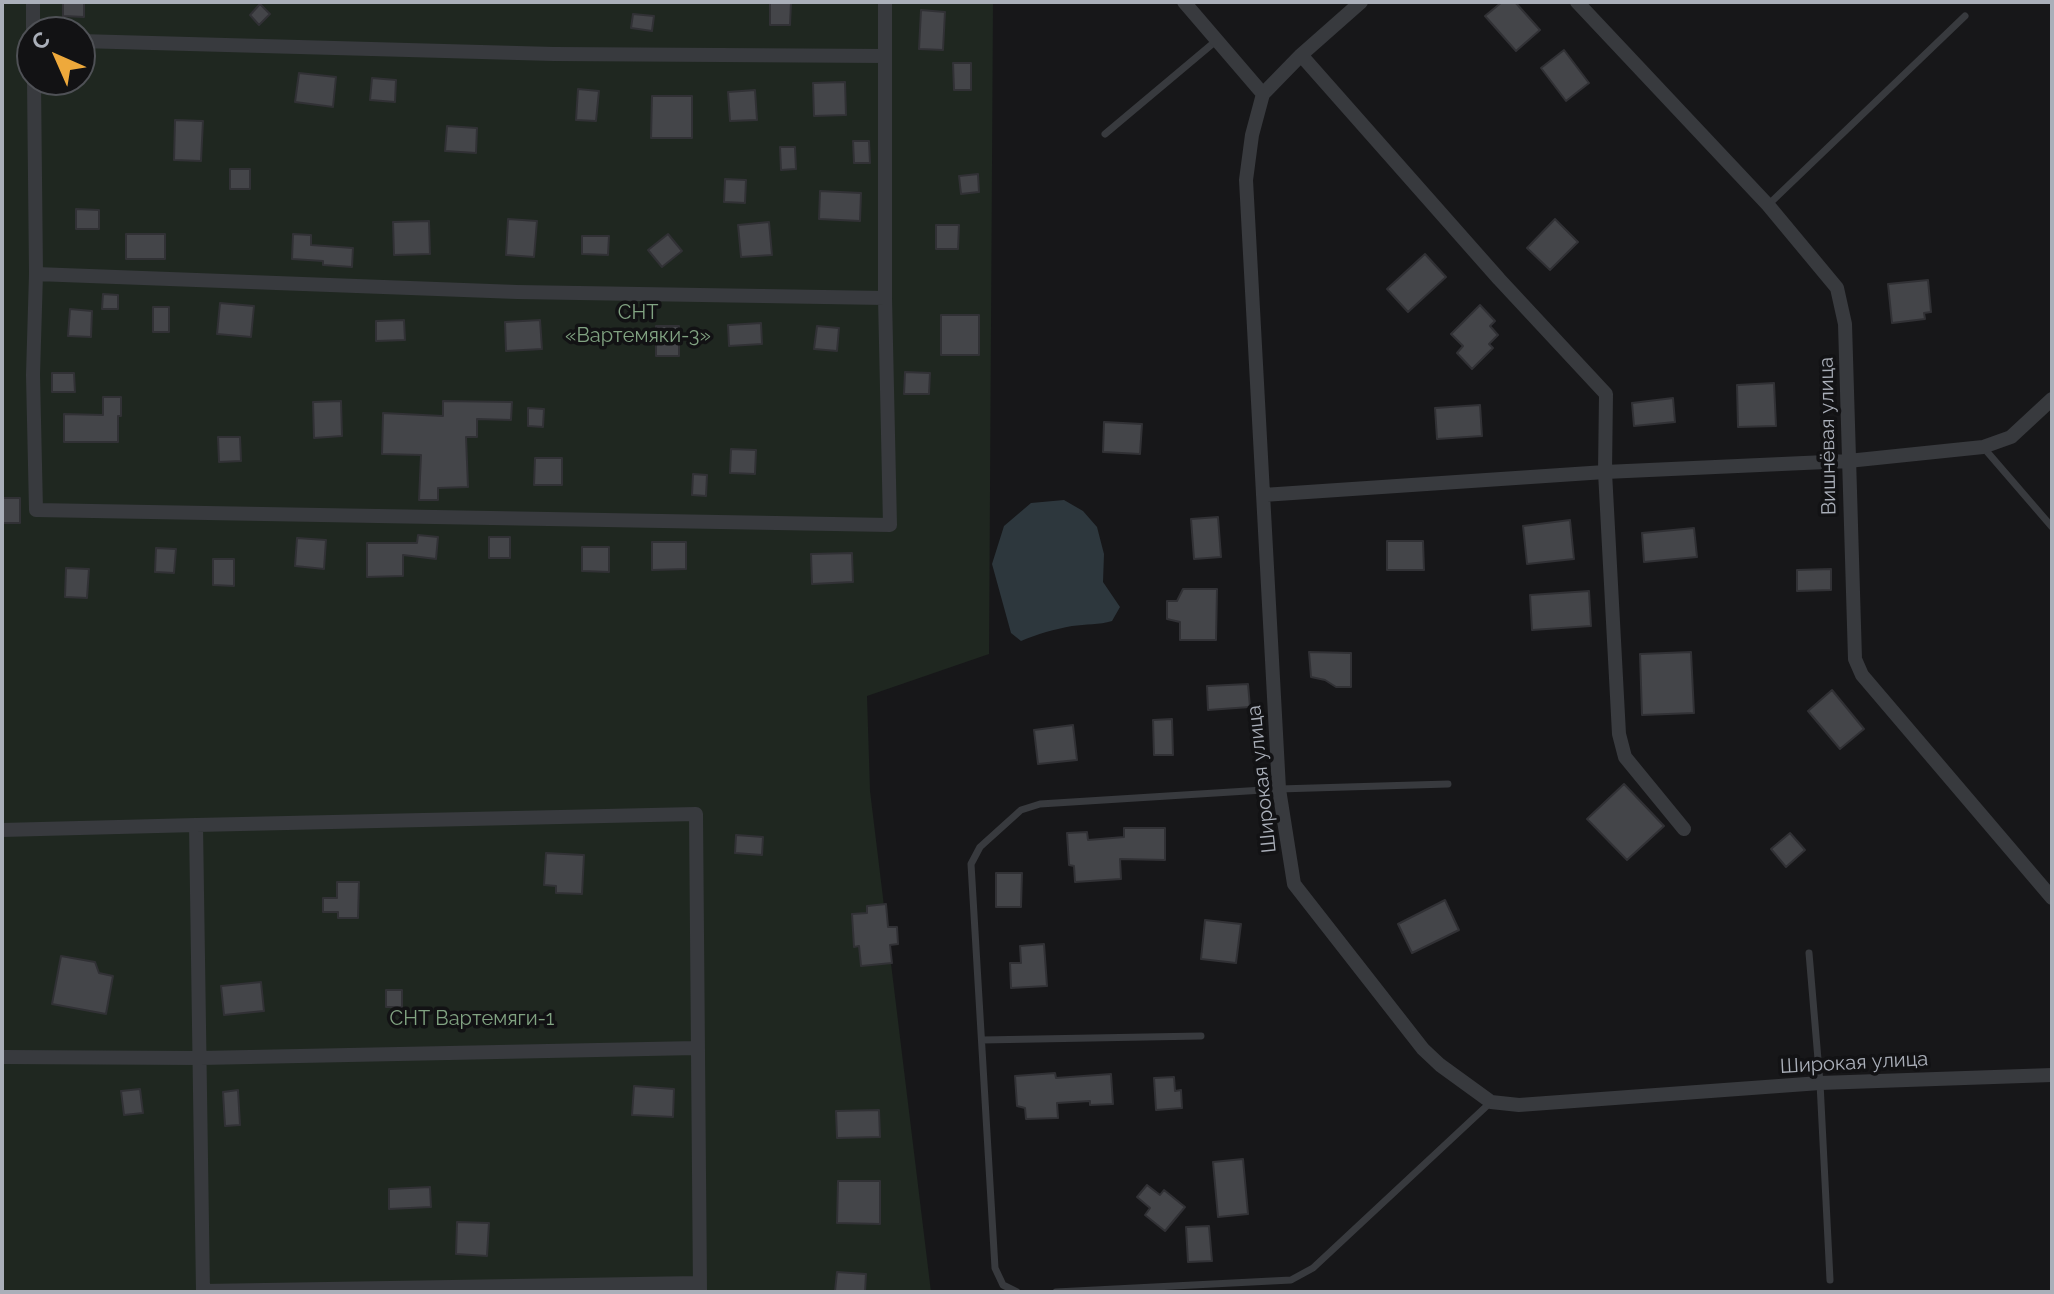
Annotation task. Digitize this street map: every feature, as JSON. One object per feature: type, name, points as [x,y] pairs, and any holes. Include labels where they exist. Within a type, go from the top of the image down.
[{"type":"street","points":[[34,96],[36,274],[33,375],[36,510],[890,525],[885,298],[885,2]]},
{"type":"street","points":[[1184,2],[1263,94]]},
{"type":"street","name":"Широкая улица","points":[[1361,2],[1301,55],[1263,94],[1252,135],[1246,180],[1279,789],[1294,884],[1306,903],[1423,1049],[1491,1102],[1519,1105],[1820,1083],[2052,1075]]},
{"type":"street","name":"Вишнёвая улица","points":[[1577,2],[1768,205],[1837,288],[1845,324],[1855,659],[1862,675],[2052,898]]},
{"type":"street","points":[[96,41],[554,54],[885,56]]},
{"type":"street","points":[[1301,55],[1499,279],[1606,394],[1605,472],[1619,734],[1625,757],[1684,829]]},
{"type":"street","points":[[36,274],[517,292],[885,298]]},
{"type":"street","points":[[1263,495],[1605,472],[1848,461],[1983,447],[2011,437],[2052,399]]},
{"type":"street","points":[[2,830],[196,825],[696,814],[700,1288],[203,1292],[196,825]]},
{"type":"street","points":[[2,1057],[200,1058],[697,1048]]},
{"type":"lane","points":[[1768,205],[1965,16]]},
{"type":"lane","points":[[1105,134],[1217,40]]},
{"type":"lane","points":[[1983,447],[2052,527]]},
{"type":"lane","points":[[1017,1292],[1003,1285],[995,1268],[971,864],[980,847],[1021,810],[1040,804],[1279,789],[1448,784]]},
{"type":"lane","points":[[1809,953],[1820,1083],[1830,1280]]},
{"type":"lane","points":[[982,1040],[1201,1036]]},
{"type":"lane","points":[[1056,1292],[1291,1280],[1313,1268],[1491,1102]]},
{"type":"green space","points":[[2,2],[993,2],[989,654],[867,696],[870,791],[931,1292],[2,1292]]},
{"type":"shaded area","points":[[1064,500],[1083,511],[1097,527],[1104,554],[1103,582],[1120,607],[1112,621],[1072,626],[1021,641],[1011,633],[992,564],[1004,526],[1031,503]]},
{"type":"building","points":[[63,2],[84,2],[84,16],[63,16]]},
{"type":"building","points":[[770,2],[791,2],[790,25],[770,25]]},
{"type":"building","points":[[1502,2],[1515,2],[1540,30],[1516,51],[1485,16]]},
{"type":"building","points":[[260,4],[270,14],[259,25],[250,15]]},
{"type":"building","points":[[921,10],[945,12],[943,50],[919,49]]},
{"type":"building","points":[[633,14],[654,16],[652,31],[631,28]]},
{"type":"building","points":[[1564,50],[1589,83],[1566,101],[1541,68]]},
{"type":"building","points":[[953,63],[971,63],[971,90],[954,90]]},
{"type":"building","points":[[299,73],[336,77],[333,107],[295,102]]},
{"type":"building","points":[[372,78],[396,80],[395,102],[370,100]]},
{"type":"building","points":[[845,82],[846,115],[814,116],[813,83]]},
{"type":"building","points":[[578,89],[599,91],[596,121],[576,120]]},
{"type":"building","points":[[755,90],[757,120],[730,121],[728,92]]},
{"type":"building","points":[[652,96],[692,96],[692,138],[651,138]]},
{"type":"building","points":[[175,120],[203,121],[201,161],[174,160]]},
{"type":"building","points":[[447,126],[477,128],[476,153],[445,151]]},
{"type":"building","points":[[853,141],[869,141],[870,163],[854,163]]},
{"type":"building","points":[[780,147],[795,147],[796,169],[781,170]]},
{"type":"building","points":[[230,169],[250,169],[250,189],[230,189]]},
{"type":"building","points":[[978,174],[979,192],[961,194],[959,176]]},
{"type":"building","points":[[725,179],[746,180],[745,203],[724,202]]},
{"type":"building","points":[[820,191],[861,193],[860,221],[819,219]]},
{"type":"building","points":[[76,209],[99,210],[99,229],[76,229]]},
{"type":"building","points":[[508,219],[537,221],[534,257],[506,255]]},
{"type":"building","points":[[1555,219],[1578,242],[1550,270],[1527,248]]},
{"type":"building","points":[[429,221],[430,254],[394,255],[393,222]]},
{"type":"building","points":[[769,222],[772,255],[741,257],[738,225]]},
{"type":"building","points":[[936,225],[959,225],[958,249],[936,249]]},
{"type":"building","points":[[126,234],[165,234],[165,259],[126,259]]},
{"type":"building","points":[[293,234],[311,235],[311,245],[353,248],[352,267],[292,259]]},
{"type":"building","points":[[668,234],[682,251],[662,267],[648,250]]},
{"type":"building","points":[[582,236],[609,236],[608,255],[582,254]]},
{"type":"building","points":[[1425,254],[1446,277],[1408,312],[1387,289]]},
{"type":"building","points":[[1928,280],[1931,312],[1924,313],[1925,319],[1892,323],[1888,284]]},
{"type":"building","points":[[103,294],[118,295],[118,309],[102,309]]},
{"type":"building","points":[[220,303],[254,306],[251,337],[217,334]]},
{"type":"building","points":[[1480,305],[1495,321],[1490,326],[1498,335],[1489,344],[1493,348],[1472,369],[1457,353],[1463,346],[1451,334]]},
{"type":"building","points":[[153,307],[169,307],[169,332],[153,332]]},
{"type":"building","points":[[70,309],[92,311],[91,337],[68,336]]},
{"type":"building","points":[[941,315],[979,315],[979,355],[941,355]]},
{"type":"building","points":[[404,320],[405,340],[376,341],[376,321]]},
{"type":"building","points":[[540,320],[542,349],[506,351],[505,322]]},
{"type":"building","points":[[761,323],[762,344],[729,346],[728,325]]},
{"type":"building","points":[[656,326],[679,326],[679,356],[656,356]]},
{"type":"building","points":[[817,326],[839,328],[837,351],[814,349]]},
{"type":"building","points":[[905,372],[930,373],[929,394],[904,394]]},
{"type":"building","points":[[52,373],[74,373],[75,392],[52,392]]},
{"type":"building","points":[[1774,383],[1776,426],[1738,427],[1737,385]]},
{"type":"building","points":[[103,397],[121,397],[118,442],[64,442],[64,414],[103,415]]},
{"type":"building","points":[[1673,398],[1675,422],[1634,426],[1632,403]]},
{"type":"building","points":[[341,401],[342,436],[314,438],[313,402]]},
{"type":"building","points":[[443,401],[512,402],[511,420],[477,419],[477,437],[466,437],[468,487],[438,488],[438,500],[419,500],[421,455],[382,454],[383,413],[443,416]]},
{"type":"building","points":[[1480,405],[1482,436],[1437,439],[1435,408]]},
{"type":"building","points":[[528,408],[544,409],[543,427],[528,426]]},
{"type":"building","points":[[1104,422],[1142,424],[1140,454],[1103,452]]},
{"type":"building","points":[[218,437],[240,437],[241,461],[219,462]]},
{"type":"building","points":[[731,449],[756,450],[755,474],[730,473]]},
{"type":"building","points":[[535,458],[562,458],[562,485],[534,485]]},
{"type":"building","points":[[693,474],[707,475],[706,496],[692,495]]},
{"type":"building","points":[[2,498],[20,498],[20,523],[2,523]]},
{"type":"building","points":[[1218,517],[1221,557],[1194,559],[1191,519]]},
{"type":"building","points":[[1570,520],[1574,559],[1527,564],[1523,526]]},
{"type":"building","points":[[1694,528],[1697,557],[1644,562],[1642,533]]},
{"type":"building","points":[[418,535],[438,537],[436,559],[403,555],[403,576],[367,577],[367,543],[417,543]]},
{"type":"building","points":[[489,537],[510,537],[510,558],[489,558]]},
{"type":"building","points":[[297,538],[326,540],[324,569],[295,566]]},
{"type":"building","points":[[1387,541],[1423,541],[1424,570],[1387,570]]},
{"type":"building","points":[[652,542],[686,542],[686,569],[652,570]]},
{"type":"building","points":[[582,547],[609,547],[609,572],[582,571]]},
{"type":"building","points":[[156,548],[176,549],[174,573],[155,572]]},
{"type":"building","points":[[852,553],[853,582],[812,584],[811,554]]},
{"type":"building","points":[[213,559],[234,559],[234,586],[213,585]]},
{"type":"building","points":[[66,568],[89,569],[87,598],[65,597]]},
{"type":"building","points":[[1831,569],[1831,590],[1797,591],[1797,570]]},
{"type":"building","points":[[1183,589],[1217,589],[1216,640],[1180,640],[1180,622],[1167,619],[1167,601],[1177,601]]},
{"type":"building","points":[[1589,591],[1591,626],[1532,630],[1530,595]]},
{"type":"building","points":[[1309,652],[1351,653],[1351,687],[1336,687],[1325,680],[1311,677]]},
{"type":"building","points":[[1691,652],[1694,713],[1642,715],[1640,654]]},
{"type":"building","points":[[1248,684],[1250,707],[1208,710],[1207,686]]},
{"type":"building","points":[[1832,690],[1864,729],[1840,749],[1808,711]]},
{"type":"building","points":[[1172,719],[1173,755],[1154,755],[1153,720]]},
{"type":"building","points":[[1073,725],[1077,760],[1038,764],[1034,730]]},
{"type":"building","points":[[1624,784],[1664,826],[1627,860],[1587,819]]},
{"type":"building","points":[[1124,828],[1165,828],[1165,860],[1120,859],[1121,879],[1075,882],[1074,866],[1069,865],[1067,833],[1087,832],[1088,840],[1124,837]]},
{"type":"building","points":[[1790,833],[1805,850],[1786,867],[1771,849]]},
{"type":"building","points":[[736,835],[763,837],[762,855],[735,853]]},
{"type":"building","points":[[546,853],[584,855],[582,894],[556,893],[556,886],[544,885]]},
{"type":"building","points":[[996,873],[1022,873],[1021,907],[996,907]]},
{"type":"building","points":[[337,882],[359,882],[358,918],[338,918],[338,912],[323,912],[323,898],[337,898]]},
{"type":"building","points":[[1445,900],[1459,930],[1412,953],[1398,924]]},
{"type":"building","points":[[886,904],[888,927],[897,927],[898,944],[890,945],[892,963],[861,966],[859,946],[854,947],[852,914],[867,913],[867,906]]},
{"type":"building","points":[[1205,920],[1241,924],[1236,963],[1201,959]]},
{"type":"building","points":[[1044,944],[1047,986],[1011,988],[1010,963],[1021,963],[1020,946]]},
{"type":"building","points":[[61,956],[95,962],[99,973],[113,976],[106,1014],[52,1004]]},
{"type":"building","points":[[261,982],[264,1011],[224,1015],[221,986]]},
{"type":"building","points":[[386,990],[402,990],[402,1007],[386,1007]]},
{"type":"building","points":[[1055,1073],[1056,1078],[1111,1074],[1113,1104],[1090,1105],[1090,1101],[1057,1103],[1058,1118],[1026,1119],[1025,1108],[1017,1106],[1015,1076]]},
{"type":"building","points":[[1174,1077],[1175,1091],[1181,1090],[1182,1108],[1156,1110],[1154,1078]]},
{"type":"building","points":[[634,1086],[674,1089],[673,1117],[632,1115]]},
{"type":"building","points":[[140,1089],[143,1113],[124,1115],[121,1091]]},
{"type":"building","points":[[238,1090],[240,1125],[225,1126],[223,1092]]},
{"type":"building","points":[[879,1110],[880,1137],[837,1138],[836,1111]]},
{"type":"building","points":[[1243,1159],[1248,1214],[1218,1217],[1213,1162]]},
{"type":"building","points":[[838,1181],[880,1181],[880,1224],[837,1223]]},
{"type":"building","points":[[1147,1185],[1160,1195],[1164,1190],[1185,1207],[1165,1231],[1145,1215],[1150,1208],[1137,1197]]},
{"type":"building","points":[[430,1187],[431,1207],[389,1209],[389,1189]]},
{"type":"building","points":[[457,1222],[489,1223],[487,1256],[456,1254]]},
{"type":"building","points":[[1209,1226],[1212,1261],[1188,1262],[1186,1227]]},
{"type":"building","points":[[837,1272],[866,1274],[865,1292],[835,1291]]},
{"type":"park label","name":"СНТ «Вартемяки-3»","points":[[638,324]]},
{"type":"park label","name":"СНТ Вартемяги-1","points":[[472,1019]]}]
